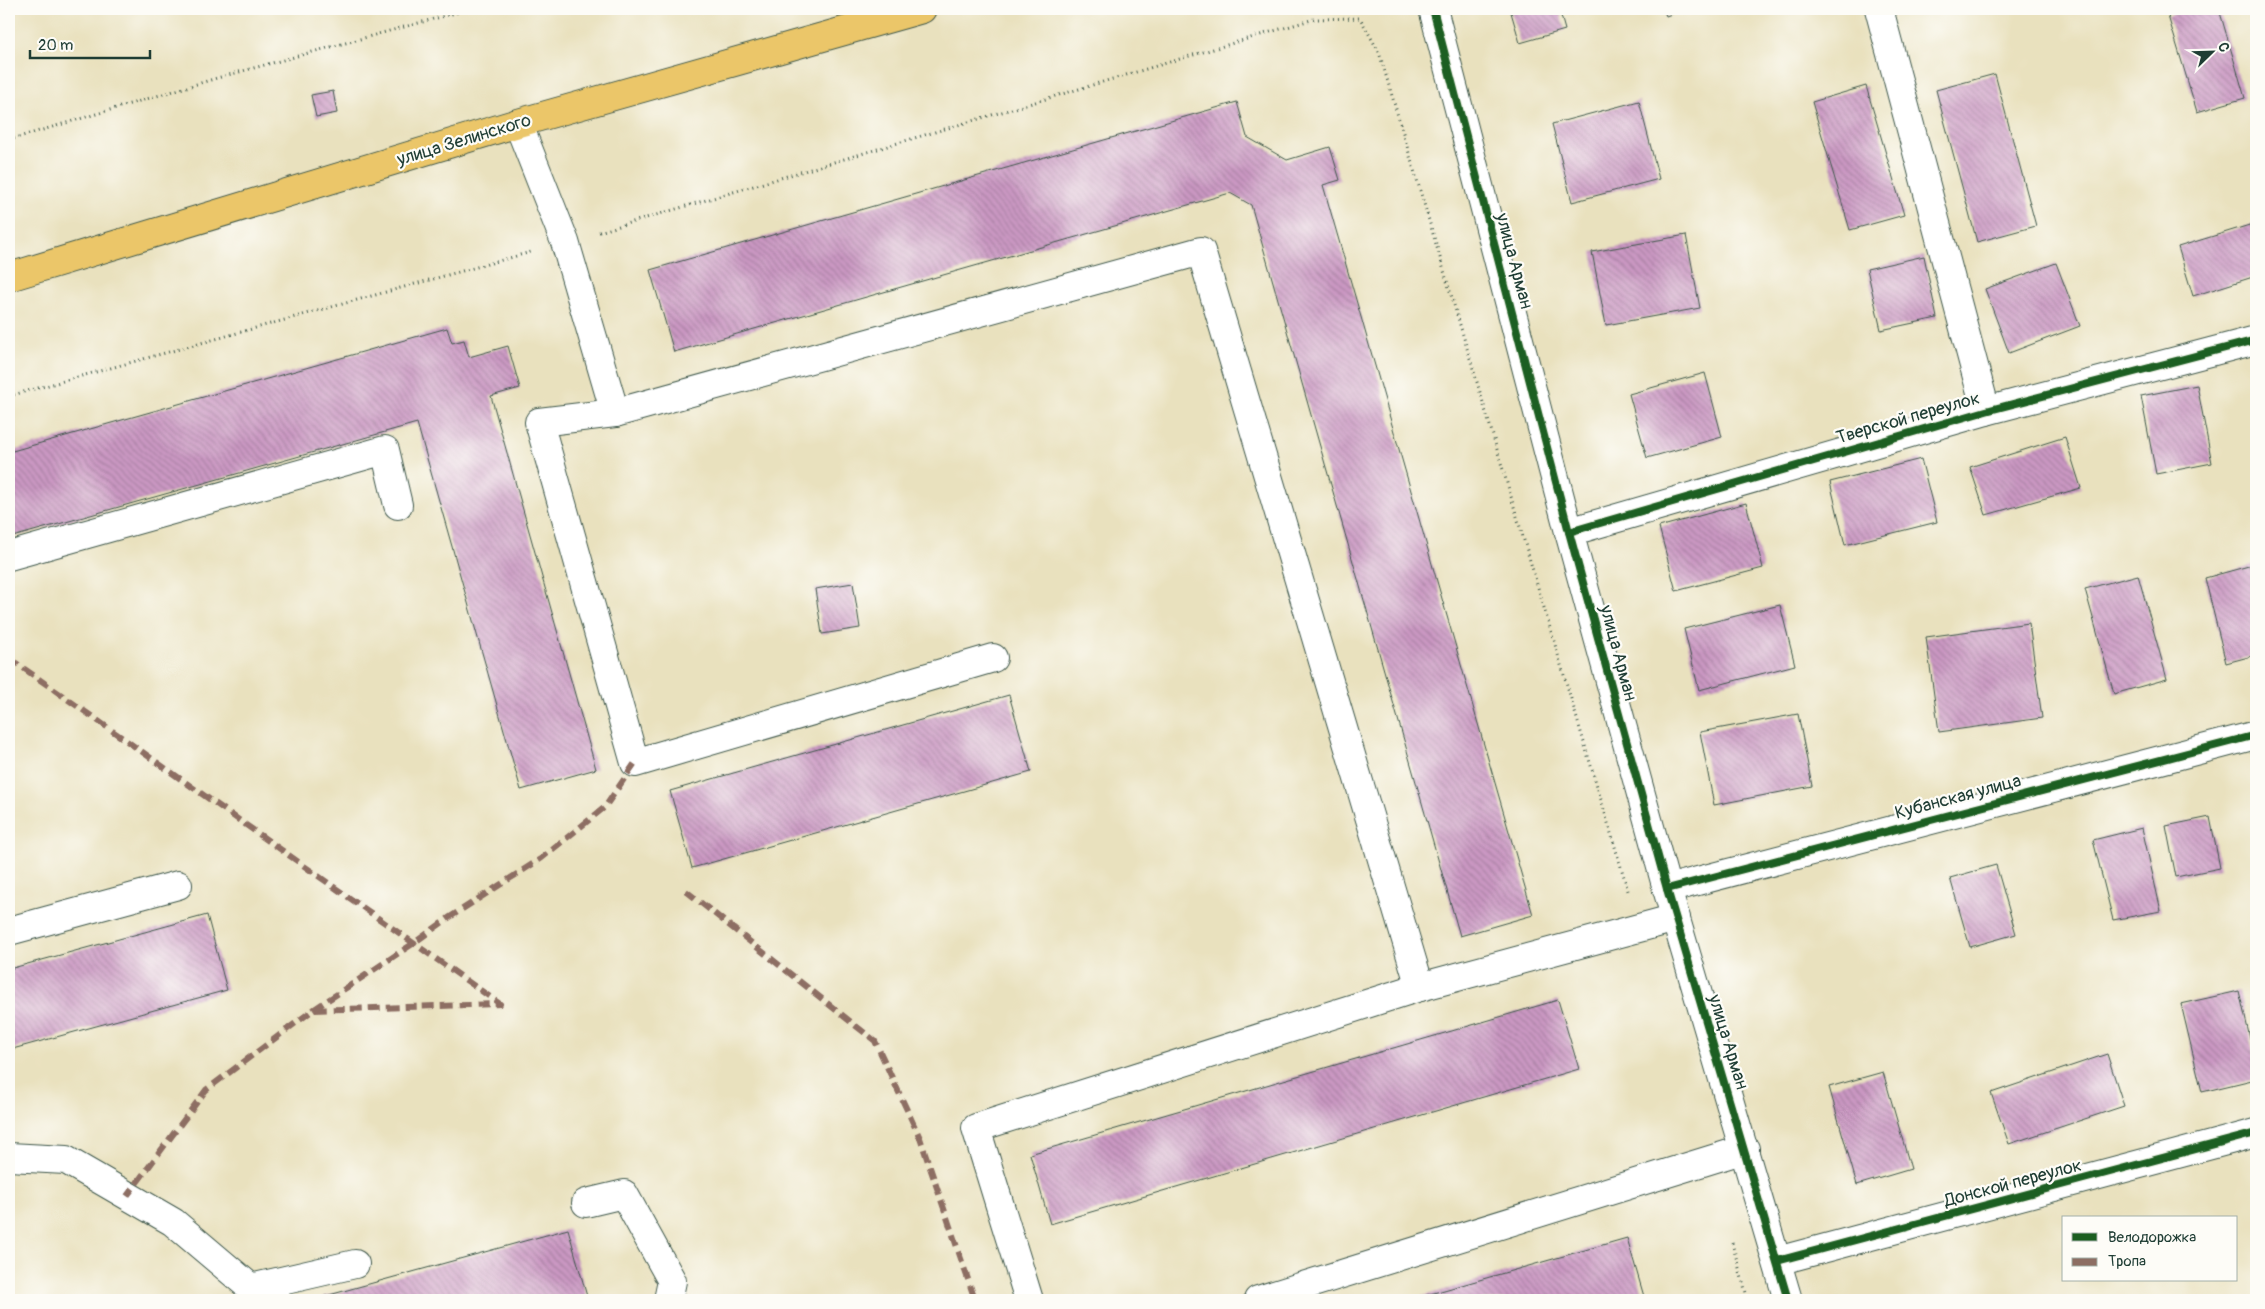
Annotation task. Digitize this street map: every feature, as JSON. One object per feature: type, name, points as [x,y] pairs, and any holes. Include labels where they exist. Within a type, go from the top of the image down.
[{"type":"main road","name":"улица Зелинского","points":[[9,277],[518,123],[922,9]]},
{"type":"street","name":"улица Арман","points":[[1433,9],[1569,532],[1667,889],[1745,1148],[1788,1300]]},
{"type":"street","name":"Тверской переулок","points":[[1879,9],[1986,411]]},
{"type":"street","points":[[518,123],[565,242],[615,413]]},
{"type":"street","points":[[993,658],[635,763],[539,422],[615,413],[1202,251],[1420,987]]},
{"type":"street","name":"Тверской переулок","points":[[1569,532],[1986,411],[2256,340]]},
{"type":"street","points":[[9,556],[385,450],[398,505]]},
{"type":"street","name":"Кубанская улица","points":[[1667,889],[2256,735]]},
{"type":"street","points":[[9,931],[178,885]]},
{"type":"street","points":[[1029,1300],[976,1128],[1420,987],[1676,918]]},
{"type":"street","name":"Донской переулок","points":[[1777,1261],[2256,1133]]},
{"type":"street","points":[[1258,1300],[1745,1148]]},
{"type":"street","points":[[9,1157],[66,1160],[173,1222],[251,1294],[355,1264]]},
{"type":"street","points":[[586,1203],[624,1194],[672,1281],[668,1300]]},
{"type":"path","points":[[9,140],[218,78],[470,9]]},
{"type":"path","points":[[9,396],[565,242],[1314,19],[1360,18],[1379,52],[1640,928]]},
{"type":"path","points":[[1730,1235],[1748,1300]]},
{"type":"building","points":[[1510,9],[1559,9],[1565,30],[1520,43]]},
{"type":"building","points":[[1663,9],[1686,9],[1666,16]]},
{"type":"building","points":[[2192,9],[2219,9],[2245,98],[2197,112],[2168,16]]},
{"type":"building","points":[[1995,74],[2036,226],[1977,242],[1936,90]]},
{"type":"building","points":[[1866,86],[1904,215],[1850,230],[1812,102]]},
{"type":"building","points":[[333,91],[337,113],[316,117],[311,95]]},
{"type":"building","points":[[1639,101],[1659,179],[1572,202],[1552,124]]},
{"type":"building","points":[[1237,102],[1247,137],[1287,160],[1330,147],[1340,180],[1323,185],[1533,915],[1460,936],[1251,205],[1230,193],[674,352],[650,270]]},
{"type":"building","points":[[2256,223],[2256,276],[2193,296],[2178,247]]},
{"type":"building","points":[[1686,235],[1700,308],[1606,325],[1592,252]]},
{"type":"building","points":[[1924,256],[1937,318],[1881,330],[1867,269]]},
{"type":"building","points":[[2056,263],[2080,326],[2009,353],[1985,289]]},
{"type":"building","points":[[447,328],[452,343],[464,340],[469,357],[508,346],[520,388],[491,396],[596,769],[521,790],[417,423],[9,538],[9,452]]},
{"type":"building","points":[[1705,373],[1722,437],[1647,458],[1629,394]]},
{"type":"building","points":[[2197,385],[2212,463],[2156,474],[2141,396]]},
{"type":"building","points":[[2065,437],[2081,488],[1986,515],[1970,467]]},
{"type":"building","points":[[1921,459],[1937,522],[1845,545],[1830,482]]},
{"type":"building","points":[[1746,503],[1763,568],[1676,591],[1659,527]]},
{"type":"building","points":[[2256,564],[2256,655],[2226,663],[2205,578]]},
{"type":"building","points":[[2138,575],[2167,679],[2114,694],[2085,589]]},
{"type":"building","points":[[853,583],[860,628],[822,634],[815,589]]},
{"type":"building","points":[[1780,605],[1795,665],[1699,690],[1684,629]]},
{"type":"building","points":[[2029,623],[2042,718],[1939,732],[1926,637]]},
{"type":"building","points":[[1009,695],[1031,772],[692,868],[670,791]]},
{"type":"building","points":[[1798,714],[1812,786],[1714,805],[1700,732]]},
{"type":"building","points":[[2210,817],[2220,868],[2176,877],[2166,826]]},
{"type":"building","points":[[2142,828],[2161,911],[2113,920],[2093,840]]},
{"type":"building","points":[[1996,865],[2016,934],[1970,947],[1950,878]]},
{"type":"building","points":[[207,915],[227,990],[9,1050],[9,969]]},
{"type":"building","points":[[2239,991],[2256,1064],[2256,1079],[2202,1092],[2181,1004]]},
{"type":"building","points":[[1558,1000],[1579,1069],[1050,1224],[1030,1154]]},
{"type":"building","points":[[2107,1054],[2124,1106],[2009,1144],[1991,1093]]},
{"type":"building","points":[[1883,1072],[1911,1169],[1857,1185],[1829,1087]]},
{"type":"building","points":[[568,1229],[588,1300],[323,1300],[322,1297]]},
{"type":"building","points":[[1627,1238],[1645,1300],[1409,1300]]},
{"type":"marked path","points":[[9,658],[500,1004],[313,1010],[206,1090],[127,1196]]},
{"type":"marked path","points":[[313,1010],[450,917],[542,858],[605,807],[635,763]]},
{"type":"marked path","points":[[686,891],[875,1041],[920,1138],[975,1300]]},
{"type":"cycle path","points":[[1433,9],[1569,532],[1667,889],[1788,1300]]},
{"type":"cycle path","points":[[1569,532],[1986,411],[2256,340]]},
{"type":"cycle path","points":[[1667,889],[2256,735]]},
{"type":"cycle path","points":[[1777,1261],[2256,1133]]}]
